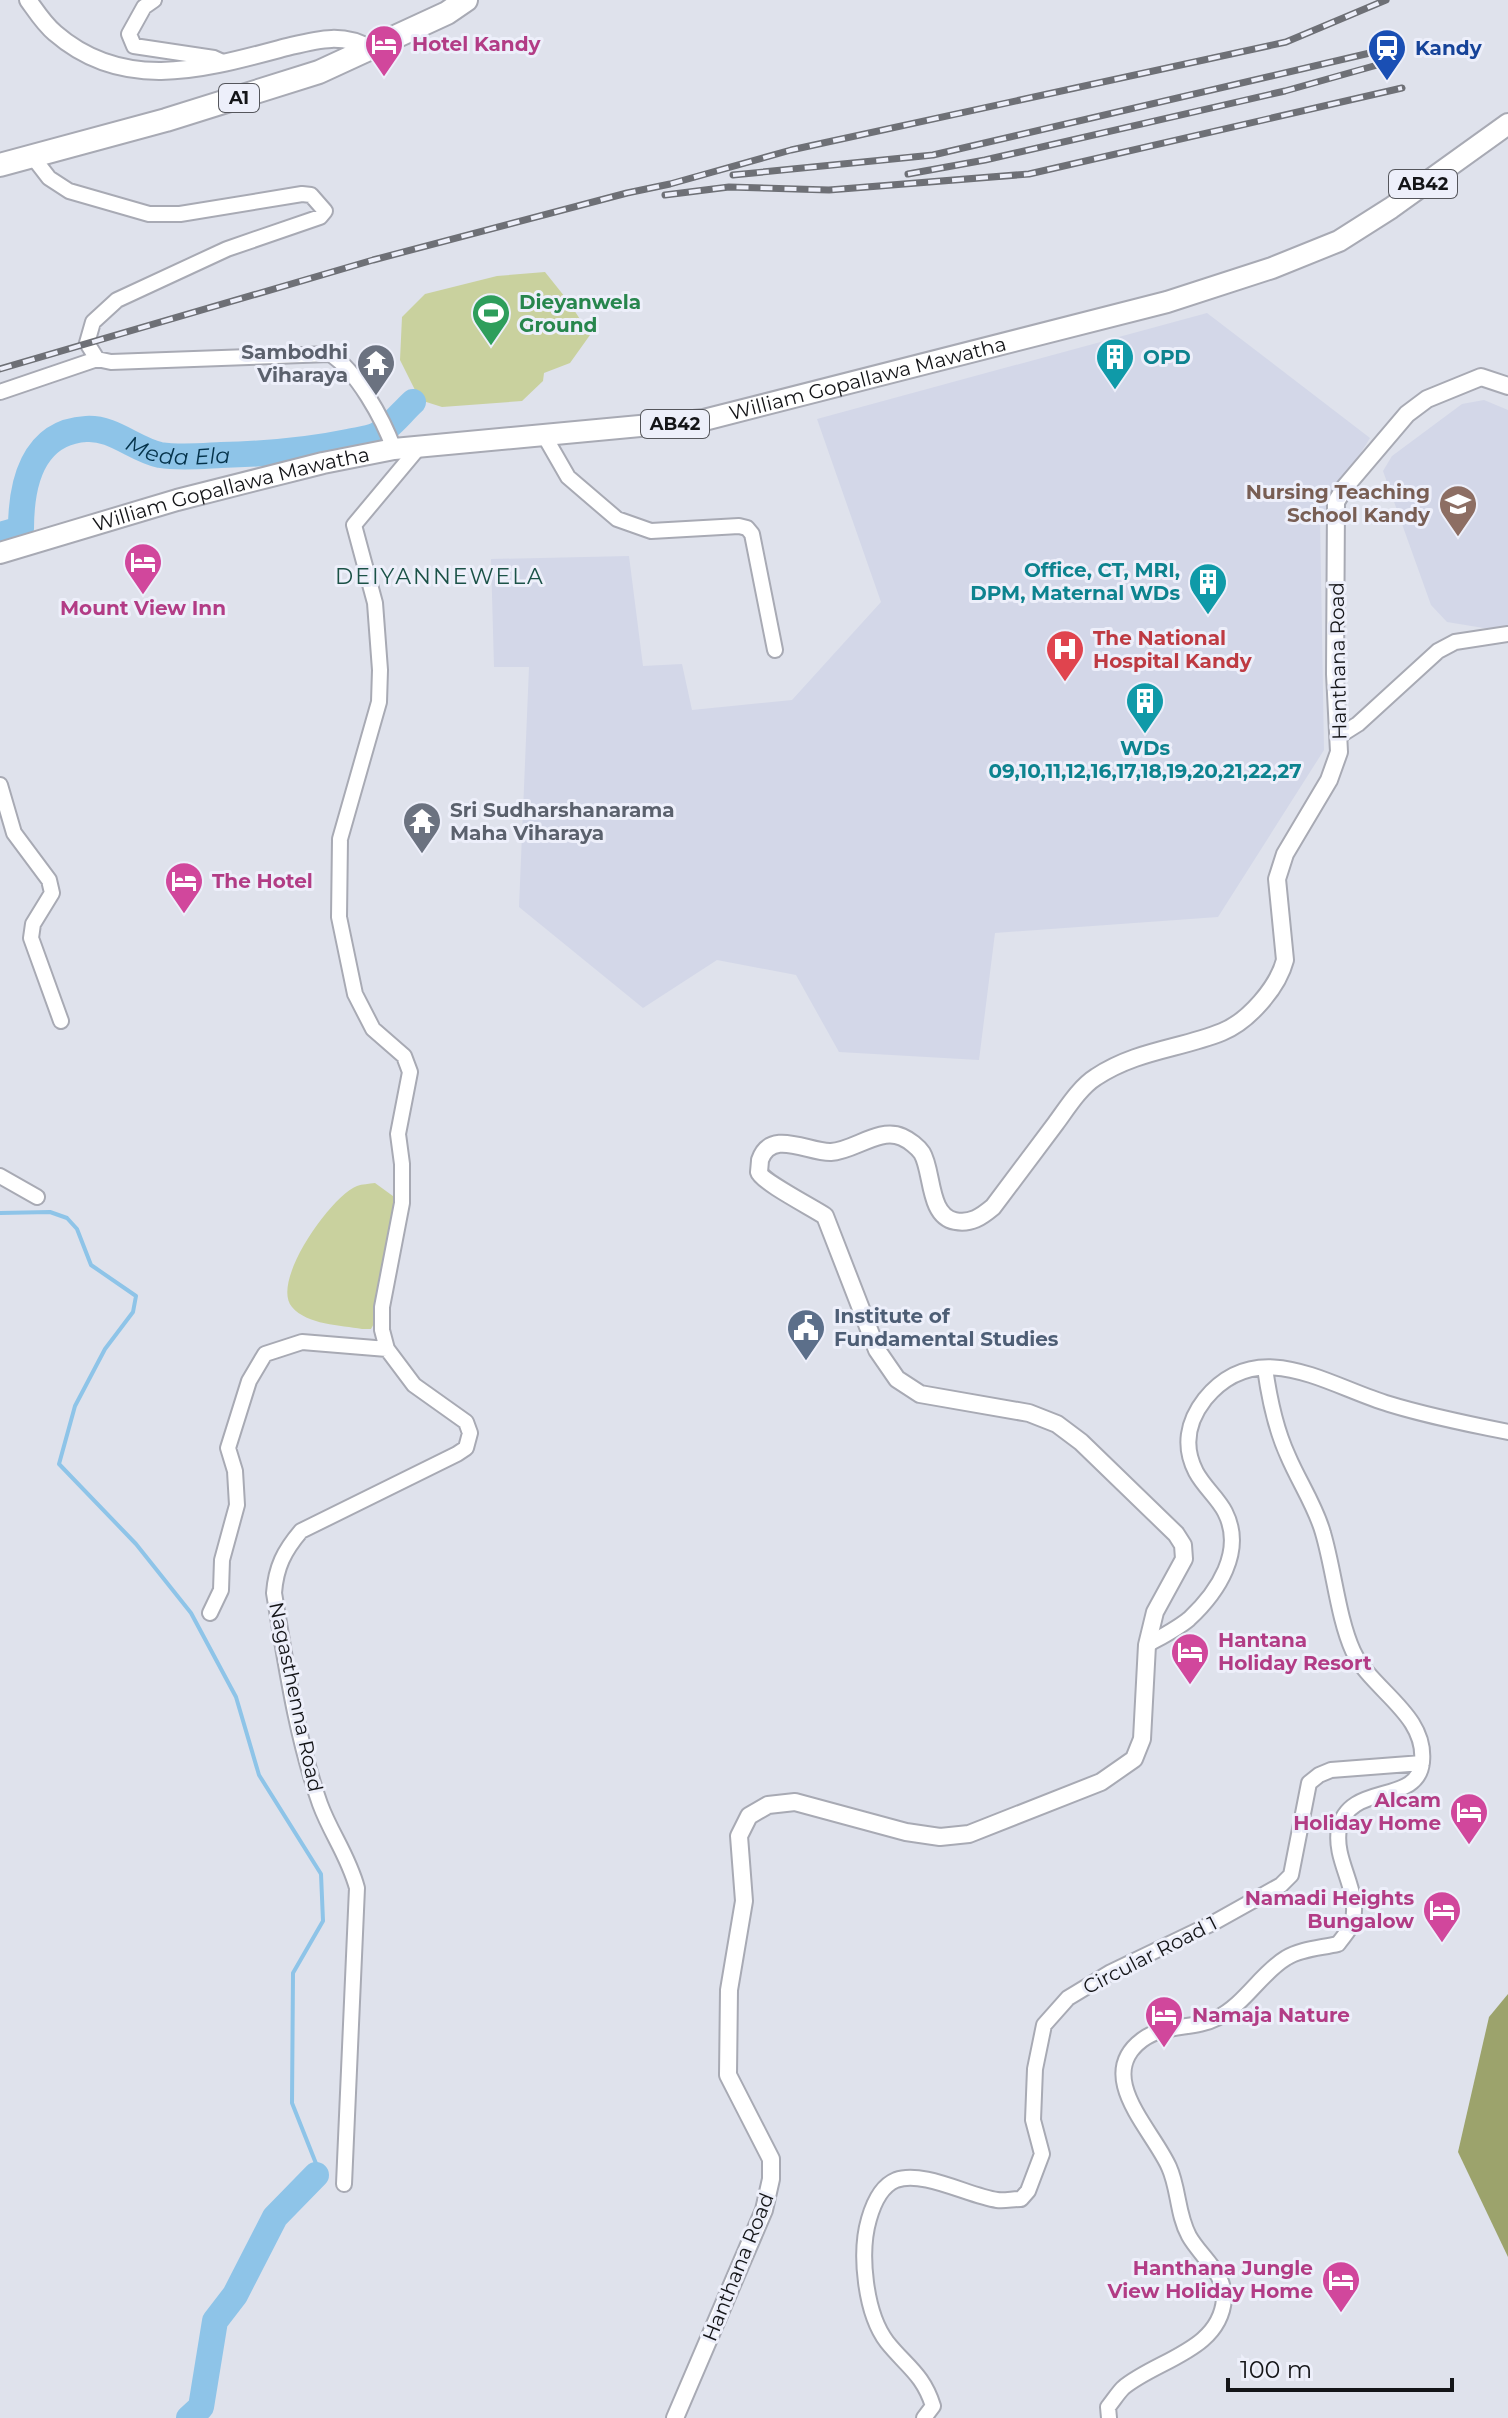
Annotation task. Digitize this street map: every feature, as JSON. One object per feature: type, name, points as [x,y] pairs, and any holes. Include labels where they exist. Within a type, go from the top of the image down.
[{"type":"highway","name":"A1","points":[[0,165],[243,97],[319,72],[447,13],[466,0]]},
{"type":"main road","name":"William Gopallawa Mawatha","points":[[0,553],[392,443],[420,446],[545,437],[704,420],[1167,302],[1272,268],[1339,241],[1507,125]]},
{"type":"street","points":[[28,0],[54,32],[112,67],[150,72],[225,63],[321,38],[345,39],[370,49]]},
{"type":"street","points":[[154,0],[144,7],[129,34],[134,46],[214,58],[225,63]]},
{"type":"street","points":[[32,156],[49,178],[69,191],[149,214],[180,214],[302,194],[311,195],[325,211],[320,217],[227,249],[117,300],[93,322],[87,343],[97,359]]},
{"type":"street","points":[[0,392],[97,359],[111,362],[330,354],[342,362],[382,422],[392,443]]},
{"type":"street","name":"Hanthana Road","points":[[675,2418],[764,2210],[771,2179],[771,2159],[728,2075],[729,1990],[744,1901],[739,1836],[749,1816],[768,1805],[795,1802],[906,1832],[940,1837],[969,1834],[1101,1782],[1134,1759],[1142,1739],[1147,1645],[1155,1612],[1184,1559],[1183,1545],[1176,1534],[1081,1442],[1057,1424],[1029,1413],[920,1394],[897,1379],[877,1350],[825,1216],[764,1181],[759,1173],[760,1161],[766,1150],[778,1143],[834,1152],[881,1136],[902,1137],[923,1154],[930,1186],[942,1213],[949,1220],[965,1223],[980,1218],[993,1207],[1093,1078],[1130,1059],[1222,1031],[1239,1022],[1282,971],[1285,960],[1277,879],[1295,834],[1336,767],[1339,736],[1335,674],[1336,502],[1345,487],[1407,414],[1427,399],[1481,377],[1508,386]]},
{"type":"street","points":[[545,437],[568,477],[617,519],[651,531],[747,528],[752,534],[775,650]]},
{"type":"street","name":"Nagasthenna Road","points":[[344,2184],[357,1888],[350,1862],[321,1807],[305,1756],[274,1593],[276,1571],[286,1549],[301,1531],[466,1448],[470,1433],[466,1422],[456,1412],[414,1385],[387,1349],[382,1330],[382,1307],[402,1203],[398,1134],[410,1072],[404,1056],[373,1029],[355,994],[339,917],[340,839],[379,702],[375,603],[354,525],[420,446]]},
{"type":"street","points":[[1339,736],[1358,724],[1438,651],[1455,642],[1508,634]]},
{"type":"street","points":[[0,785],[14,833],[49,880],[52,893],[33,924],[31,938],[61,1021]]},
{"type":"street","points":[[0,1176],[37,1197]]},
{"type":"street","points":[[210,1613],[221,1590],[222,1560],[237,1505],[235,1471],[228,1448],[249,1381],[265,1354],[302,1342],[387,1349]]},
{"type":"street","points":[[1147,1645],[1187,1620],[1210,1595],[1228,1566],[1234,1538],[1225,1512],[1196,1472],[1186,1443],[1190,1424],[1205,1400],[1230,1375],[1285,1367],[1387,1404],[1508,1432]]},
{"type":"street","points":[[1109,2418],[1108,2407],[1123,2388],[1202,2342],[1219,2316],[1225,2297],[1216,2271],[1191,2239],[1182,2221],[1170,2169],[1125,2091],[1122,2075],[1126,2058],[1141,2041],[1157,2031],[1217,2019],[1240,2002],[1287,1957],[1338,1944],[1352,1925],[1354,1903],[1338,1843],[1340,1826],[1348,1810],[1361,1800],[1405,1788],[1417,1778],[1422,1763],[1420,1740],[1412,1722],[1369,1676],[1354,1653],[1322,1530],[1286,1452],[1265,1368]]},
{"type":"street","name":"Circular Road 1","points":[[924,2418],[933,2406],[926,2385],[886,2340],[873,2315],[863,2237],[874,2200],[894,2180],[915,2178],[998,2201],[1021,2199],[1028,2191],[1042,2154],[1033,2120],[1035,2069],[1044,2025],[1068,1998],[1111,1972],[1213,1923],[1281,1885],[1291,1875],[1309,1783],[1319,1775],[1331,1770],[1422,1763]]},
{"type":"shaded area","name":"The National Hospital Kandy","points":[[1207,313],[1370,438],[1320,518],[1324,750],[1218,917],[995,933],[979,1060],[839,1052],[796,975],[717,960],[643,1008],[519,907],[529,667],[494,667],[491,559],[629,556],[643,666],[682,664],[692,710],[792,700],[881,602],[817,419]]},
{"type":"shaded area","name":"Nursing Teaching School Kandy","points":[[1484,400],[1508,410],[1508,632],[1447,622],[1431,605],[1383,471],[1392,456],[1462,404]]},
{"type":"green space","name":"Dieyanwela Ground","points":[[545,272],[590,335],[570,363],[544,373],[543,381],[522,401],[442,407],[420,400],[400,360],[402,317],[425,294],[497,276]]},
{"type":"green space","points":[[375,1183],[397,1199],[377,1318],[371,1329],[325,1323],[298,1313],[287,1295],[289,1279],[306,1241],[346,1193],[357,1186]]},
{"type":"green space","points":[[1508,1994],[1508,2257],[1458,2152],[1489,2017]]},
{"type":"waterway","name":"Meda Ela","points":[[0,535],[21,529],[24,495],[33,464],[42,450],[68,432],[96,429],[168,456],[284,452],[374,436],[387,428],[413,402]]},
{"type":"waterway","points":[[0,1213],[50,1212],[67,1218],[77,1229],[91,1265],[136,1296],[133,1312],[105,1349],[75,1406],[59,1464],[136,1544],[191,1613],[236,1697],[259,1775],[321,1874],[323,1921],[293,1973],[292,2103],[317,2166]]},
{"type":"waterway","points":[[189,2418],[201,2407],[215,2321],[235,2295],[275,2217],[316,2175]]},
{"type":"railway","points":[[0,369],[373,260],[791,150],[1286,42],[1386,0]]},
{"type":"railway","points":[[733,175],[933,155],[1387,49]]},
{"type":"railway","points":[[908,174],[985,160],[1285,91],[1395,60]]},
{"type":"railway","points":[[665,195],[729,187],[829,190],[1029,174],[1402,88]]},
{"type":"place","name":"Hotel Kandy","points":[[384,78]]},
{"type":"place","name":"Kandy","points":[[1387,82]]},
{"type":"place","name":"Dieyanwela Ground","points":[[491,347]]},
{"type":"place","name":"OPD","points":[[1115,391]]},
{"type":"place","name":"Sambodhi Viharaya","points":[[376,397]]},
{"type":"place","name":"Nursing Teaching School Kandy","points":[[1458,538]]},
{"type":"place","name":"Mount View Inn","points":[[143,596]]},
{"type":"place","name":"Office, CT, MRI, DPM, Maternal WDs","points":[[1208,616]]},
{"type":"place","name":"The National Hospital Kandy","points":[[1065,683]]},
{"type":"place","name":"WDs 09,10,11,12,16,17,18,19,20,21,22,27","points":[[1145,735]]},
{"type":"place","name":"Sri Sudharshanarama Maha Viharaya","points":[[422,855]]},
{"type":"place","name":"The Hotel","points":[[184,915]]},
{"type":"place","name":"Institute of Fundamental Studies","points":[[806,1362]]},
{"type":"place","name":"Hantana Holiday Resort","points":[[1190,1686]]},
{"type":"place","name":"Alcam Holiday Home","points":[[1469,1846]]},
{"type":"place","name":"Namadi Heights Bungalow","points":[[1442,1944]]},
{"type":"place","name":"Namaja Nature","points":[[1164,2049]]},
{"type":"place","name":"Hanthana Jungle View Holiday Home","points":[[1341,2314]]},
{"type":"district","name":"DEIYANNEWELA","points":[[440,576]]}]
